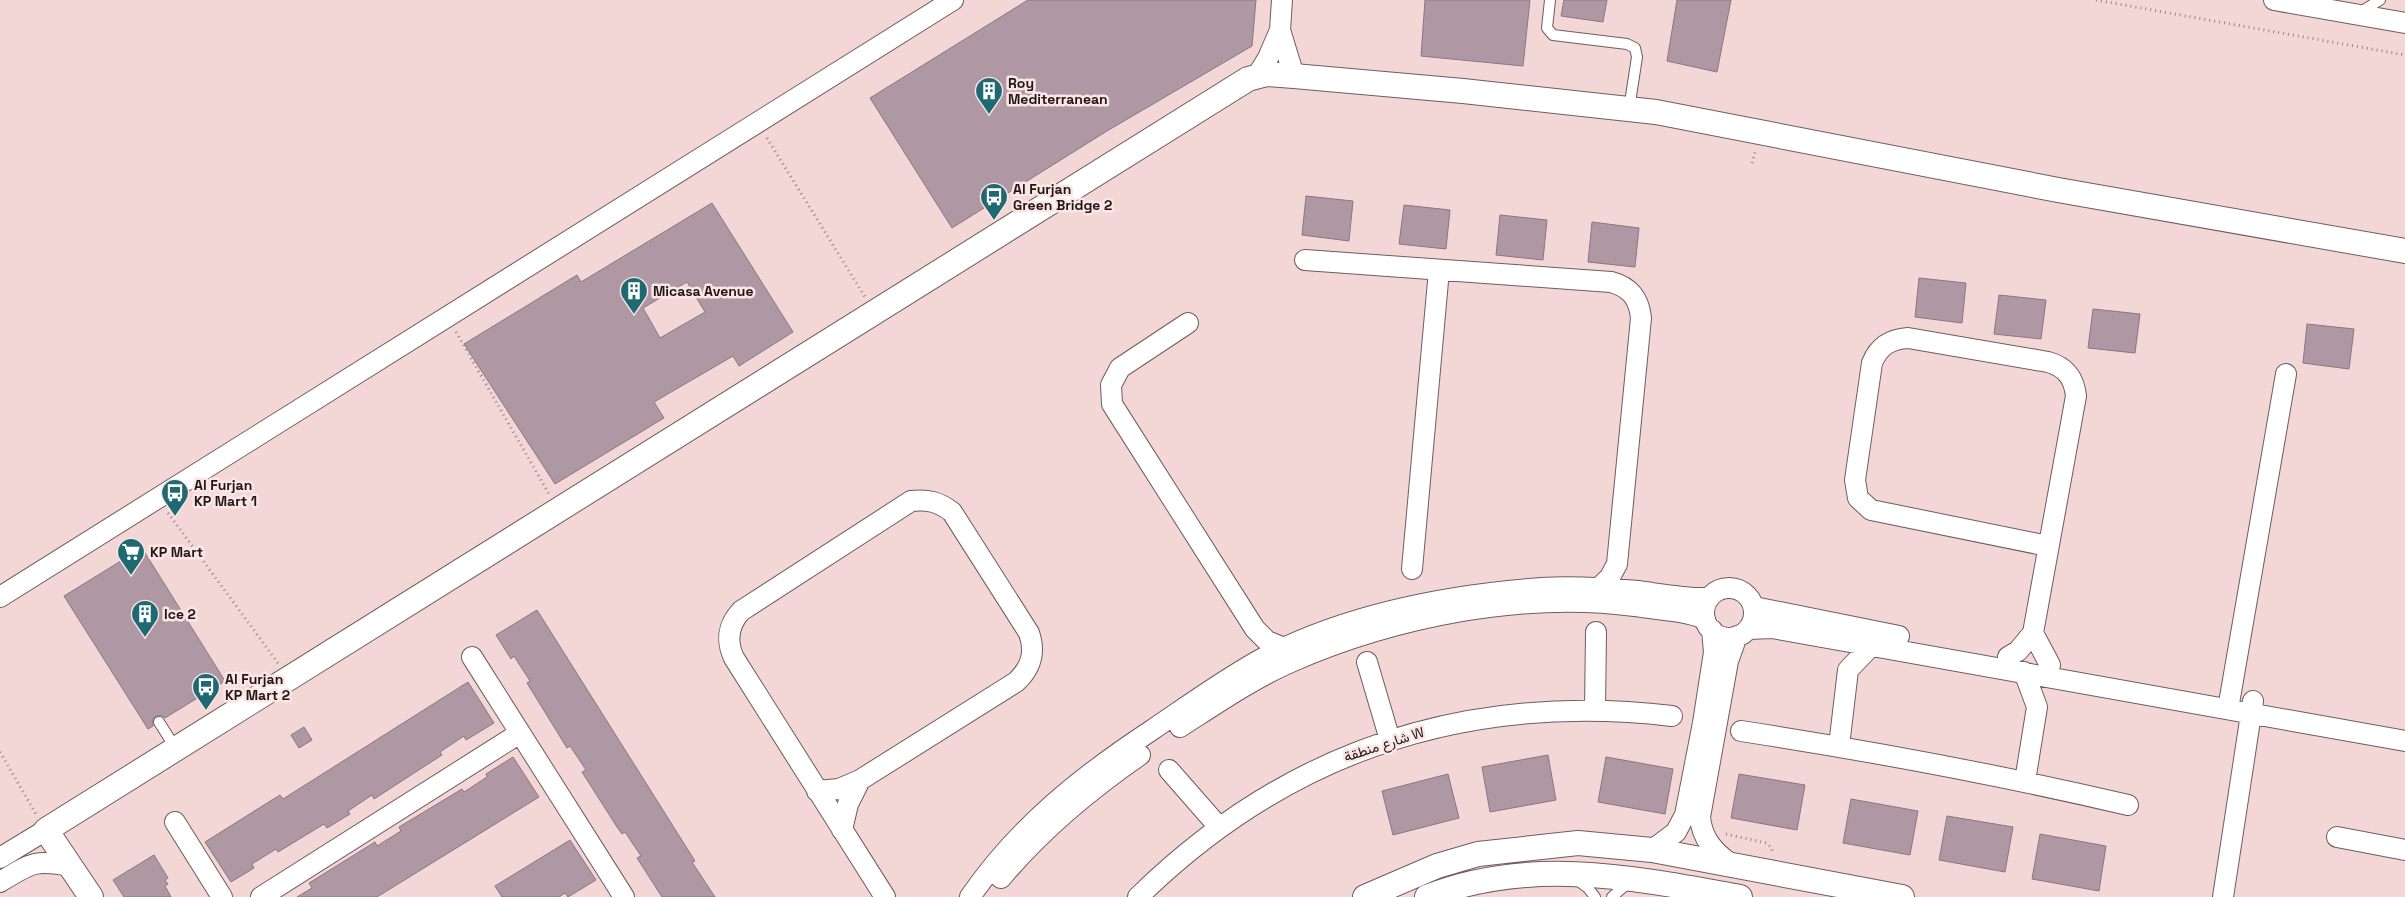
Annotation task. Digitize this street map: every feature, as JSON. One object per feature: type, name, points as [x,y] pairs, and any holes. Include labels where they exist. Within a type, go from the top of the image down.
[{"type":"street","points":[[0,597],[953,0]]},
{"type":"street","points":[[1257,76],[1268,58],[1280,30],[1282,0]]},
{"type":"street","points":[[2274,0],[2405,23]]},
{"type":"street","points":[[1280,30],[1294,76]]},
{"type":"street","points":[[0,858],[1248,79],[1257,76],[1294,76],[1463,90],[1666,114],[2058,190],[2405,251]]},
{"type":"street","points":[[1305,260],[1611,282],[1628,289],[1638,302],[1641,318],[1617,564],[1610,577],[1600,588]]},
{"type":"street","points":[[1412,569],[1439,270]]},
{"type":"street","points":[[1188,323],[1120,368],[1113,379],[1110,398],[1115,409],[1255,629],[1268,641],[1284,648]]},
{"type":"street","points":[[2008,657],[2018,651],[2034,633],[2076,396],[2071,377],[2064,369],[2048,362],[1908,338],[1896,339],[1884,344],[1872,363],[1854,480],[1858,498],[1871,510],[2048,546]]},
{"type":"street","points":[[2228,703],[2286,374]]},
{"type":"street","points":[[817,791],[839,789],[860,780],[1016,682],[1031,663],[1032,643],[1029,634],[952,512],[933,501],[911,501],[741,611],[732,623],[728,640],[734,658],[817,791],[885,897]]},
{"type":"street","points":[[1617,564],[1622,578],[1630,590]]},
{"type":"street","points":[[970,897],[1015,840],[1050,805],[1089,773],[1251,664],[1284,648],[1352,622],[1428,603],[1467,596],[1543,588],[1600,588],[1709,598]]},
{"type":"street","points":[[1652,850],[1676,832],[1685,815],[1704,723],[1714,652],[1706,605],[1709,598],[1721,590],[1735,589],[1744,592],[1754,607],[1752,622],[1743,633],[1728,662],[1700,818],[1709,843],[1719,856],[1731,864]]},
{"type":"street","points":[[986,897],[1026,849],[1060,816],[1104,780],[1181,726],[1258,679],[1291,662],[1349,639],[1431,618],[1469,611],[1544,603],[1615,604],[1690,614],[1709,625],[1719,635],[1772,628],[2066,680],[2405,728]]},
{"type":"street","points":[[1754,607],[2050,665],[2228,703]]},
{"type":"street","points":[[1251,664],[1256,647],[1255,629]]},
{"type":"street","points":[[1595,710],[1596,632]]},
{"type":"street","points":[[2034,633],[2050,665]]},
{"type":"street","points":[[1832,638],[1848,670],[1839,746]]},
{"type":"street","points":[[1848,670],[1872,645]]},
{"type":"street","points":[[472,657],[624,897]]},
{"type":"street","points":[[1367,662],[1390,740]]},
{"type":"street","points":[[2024,672],[2037,707],[2025,781]]},
{"type":"street","points":[[2037,707],[2050,692],[2066,680]]},
{"type":"street","points":[[2252,707],[2405,741]]},
{"type":"street","points":[[2223,897],[2252,707]]},
{"type":"street","name":"شارع منطقة W","points":[[1138,897],[1171,864],[1218,826],[1286,785],[1340,759],[1390,740],[1449,724],[1510,714],[1595,710],[1672,716]]},
{"type":"street","points":[[1741,731],[1839,746],[2025,781],[2128,805]]},
{"type":"street","points":[[261,897],[520,734]]},
{"type":"street","points":[[1169,770],[1218,826]]},
{"type":"street","points":[[842,830],[848,804],[860,780]]},
{"type":"street","points":[[175,822],[222,897]]},
{"type":"street","points":[[46,830],[91,897]]},
{"type":"street","points":[[2337,837],[2405,850]]},
{"type":"street","points":[[1366,897],[1437,866],[1478,854],[1578,843],[1652,850],[1902,897]]},
{"type":"street","points":[[0,882],[37,862],[47,861],[71,866]]},
{"type":"street","points":[[1427,897],[1464,884],[1491,879],[1562,874],[1637,878],[1740,897]]},
{"type":"lane","points":[[1550,0],[1547,28],[1553,35],[1627,44],[1635,48],[1637,57],[1630,109]]},
{"type":"lane","points":[[2356,15],[2380,0]]},
{"type":"lane","points":[[159,722],[176,749]]},
{"type":"lane","points":[[1562,874],[1576,879],[1588,888],[1595,897]]},
{"type":"lane","points":[[1612,897],[1626,884],[1637,878]]},
{"type":"path","points":[[2096,0],[2405,56]]},
{"type":"path","points":[[758,122],[874,312]]},
{"type":"path","points":[[447,316],[558,509]]},
{"type":"path","points":[[158,498],[288,678]]},
{"type":"path","points":[[0,752],[46,830]]},
{"type":"building","name":"Roy Mediterranean","points":[[1028,0],[1256,0],[1252,46],[1107,131],[952,228],[870,98]]},
{"type":"building","points":[[1425,0],[1530,0],[1523,66],[1421,56]]},
{"type":"building","points":[[1564,0],[1607,0],[1603,22],[1561,16]]},
{"type":"building","points":[[1677,0],[1731,0],[1717,72],[1667,61]]},
{"type":"building","points":[[1306,196],[1353,201],[1349,241],[1302,235]]},
{"type":"building","points":[[712,203],[793,332],[739,366],[733,356],[654,402],[664,418],[555,484],[464,344],[577,275],[581,282]],"holes":[[[687,282],[705,312],[660,338],[643,308]]]},
{"type":"building","points":[[1404,205],[1450,210],[1446,249],[1399,244]]},
{"type":"building","points":[[1500,215],[1547,220],[1543,260],[1496,255]]},
{"type":"building","points":[[1592,222],[1639,228],[1635,267],[1588,262]]},
{"type":"building","points":[[1919,278],[1966,283],[1962,323],[1915,317]]},
{"type":"building","points":[[1999,295],[2046,300],[2041,339],[1994,334]]},
{"type":"building","points":[[2093,309],[2140,314],[2135,353],[2088,348]]},
{"type":"building","points":[[2307,324],[2354,329],[2349,369],[2303,363]]},
{"type":"building","name":"Ice 2","points":[[142,548],[225,681],[165,718],[156,716],[153,719],[153,726],[148,729],[64,596]]},
{"type":"building","points":[[537,610],[695,861],[692,862],[715,897],[662,897],[637,858],[641,856],[625,832],[622,834],[617,827],[582,772],[586,770],[570,746],[567,748],[527,683],[530,681],[514,656],[511,659],[496,635]]},
{"type":"building","points":[[468,682],[494,723],[466,740],[464,736],[440,752],[442,755],[374,799],[372,795],[348,811],[350,814],[327,828],[324,824],[278,852],[276,849],[252,864],[254,868],[231,882],[205,842],[280,795],[283,799]]},
{"type":"building","points":[[304,727],[312,740],[299,748],[291,735]]},
{"type":"building","points":[[1548,755],[1556,800],[1490,812],[1482,767]]},
{"type":"building","points":[[513,757],[539,797],[377,897],[297,897],[312,888],[309,883],[375,842],[377,846],[401,831],[399,827],[462,789],[464,792],[487,777],[486,774]]},
{"type":"building","points":[[1606,757],[1673,769],[1665,814],[1598,802]]},
{"type":"building","points":[[1448,774],[1459,818],[1393,835],[1382,791]]},
{"type":"building","points":[[1739,774],[1805,785],[1797,830],[1731,818]]},
{"type":"building","points":[[1851,799],[1918,811],[1910,855],[1843,843]]},
{"type":"building","points":[[1947,816],[2013,827],[2005,872],[1939,860]]},
{"type":"building","points":[[2040,834],[2106,846],[2099,891],[2032,879]]},
{"type":"building","points":[[570,840],[596,880],[568,897],[565,893],[559,897],[502,897],[495,886]]},
{"type":"building","points":[[154,855],[168,878],[165,880],[168,884],[165,886],[171,897],[124,897],[113,880]]},
{"type":"place","name":"Roy Mediterranean","points":[[989,115]]},
{"type":"place","name":"Al Furjan Green Bridge 2","points":[[994,221]]},
{"type":"place","name":"Micasa Avenue","points":[[634,315]]},
{"type":"place","name":"Al Furjan KP Mart 1","points":[[175,517]]},
{"type":"place","name":"KP Mart","points":[[131,576]]},
{"type":"place","name":"Ice 2","points":[[145,638]]},
{"type":"place","name":"Al Furjan KP Mart 2","points":[[206,711]]}]
